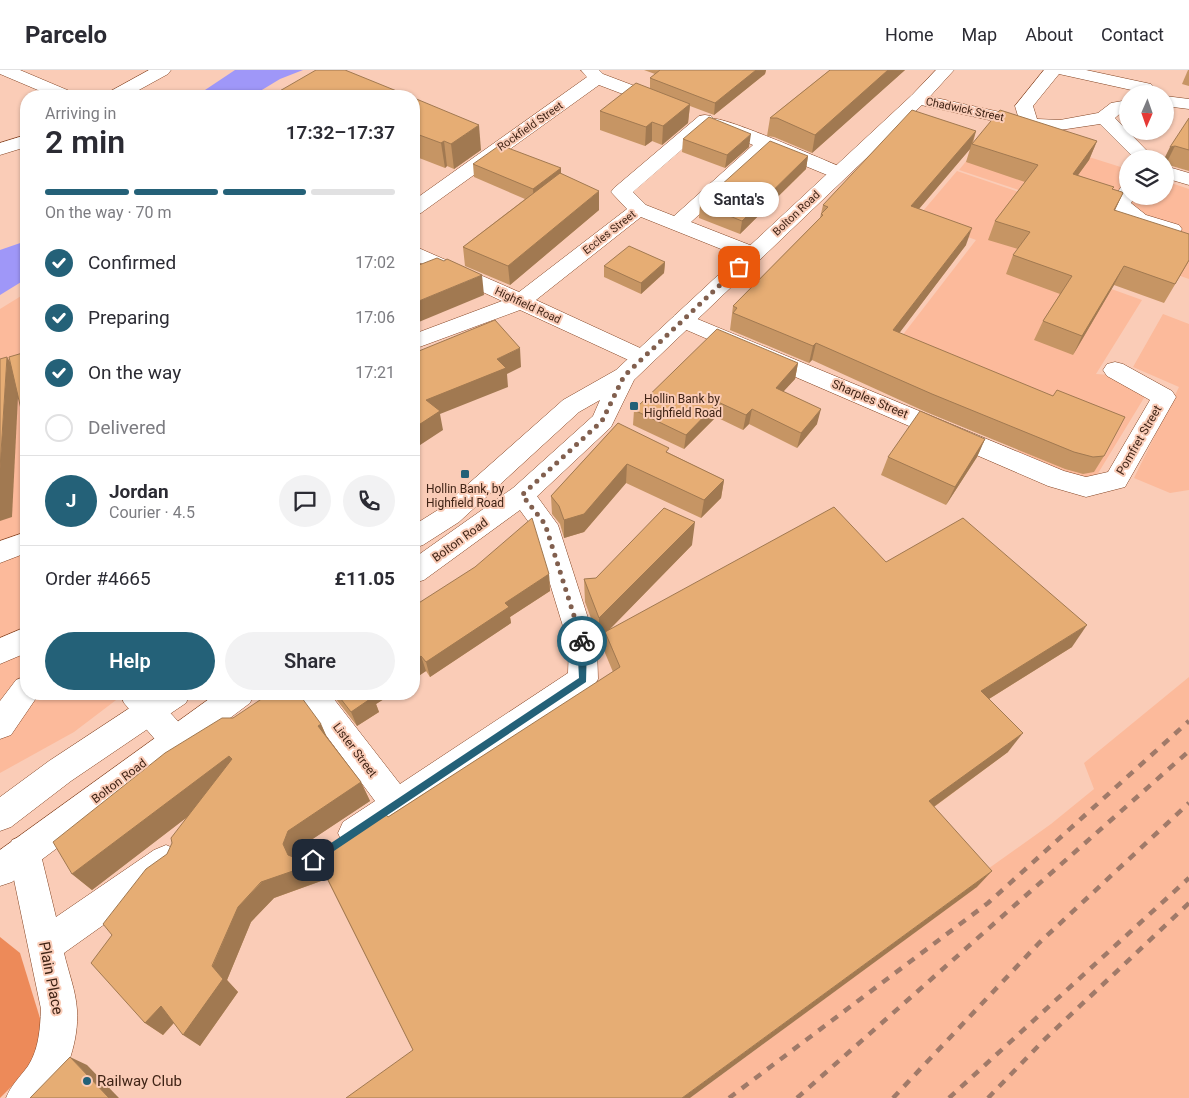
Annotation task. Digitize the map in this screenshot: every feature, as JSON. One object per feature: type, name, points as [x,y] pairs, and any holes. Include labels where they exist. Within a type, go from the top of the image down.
[{"type":"main road","points":[[4,70],[52,90]]},
{"type":"main road","points":[[126,90],[162,70]]},
{"type":"main road","name":"Bolton Road","points":[[420,534],[450,515],[571,406],[624,376],[918,99],[945,70]]},
{"type":"main road","points":[[1030,124],[1024,106],[1054,70]]},
{"type":"main road","points":[[1062,70],[1123,85]]},
{"type":"main road","points":[[1147,85],[1147,76],[1153,70]]},
{"type":"main road","points":[[594,74],[839,172]]},
{"type":"main road","name":"Rockfield Street","points":[[420,204],[594,74]]},
{"type":"main road","name":"Chadwick Street","points":[[918,99],[1030,124],[1060,125],[1104,118],[1119,107]]},
{"type":"main road","points":[[1174,102],[1189,104]]},
{"type":"main road","name":"Eccles Street","points":[[420,340],[520,302],[639,209],[622,192],[690,114]]},
{"type":"main road","points":[[1104,118],[1137,150]]},
{"type":"main road","points":[[0,149],[20,143]]},
{"type":"main road","points":[[678,223],[767,143]]},
{"type":"main road","points":[[1174,175],[1189,179]]},
{"type":"main road","points":[[1121,205],[1139,219],[1179,231]]},
{"type":"main road","points":[[639,209],[753,254]]},
{"type":"main road","name":"Highfield Road","points":[[420,255],[643,358]]},
{"type":"main road","name":"Sharples Street","points":[[683,320],[1057,479]]},
{"type":"main road","name":"Pomfret Street","points":[[1057,479],[1086,487],[1116,480],[1164,397],[1115,370]]},
{"type":"main road","name":"Bolton Road","points":[[420,568],[522,495],[611,426],[624,376]]},
{"type":"main road","points":[[328,850],[583,680],[583,646],[545,524],[522,495]]},
{"type":"main road","points":[[0,552],[20,544]]},
{"type":"main road","points":[[0,652],[20,642]]},
{"type":"main road","points":[[0,725],[20,697]]},
{"type":"main road","name":"Bolton Road","points":[[12,860],[232,700]]},
{"type":"main road","name":"Lister Street","points":[[318,700],[397,805]]},
{"type":"main road","points":[[0,816],[60,771],[142,702],[175,740]]},
{"type":"main road","points":[[44,946],[169,859]]},
{"type":"main road","name":"Plain Place","points":[[12,860],[44,946],[59,1009],[59,1033],[52,1058],[35,1088],[25,1098]]},
{"type":"shaded area","points":[[235,70],[303,70],[280,79],[262,90],[205,90]]},
{"type":"shaded area","points":[[994,127],[1119,166],[1119,205],[1174,205],[1174,184],[1189,189],[1189,279],[1046,229],[1063,205],[959,170]]},
{"type":"shaded area","points":[[957,171],[1054,204],[1017,255],[1142,300],[1096,374],[1111,375],[1147,393],[1097,475],[1073,479],[1016,453],[1044,408],[895,345],[976,240],[917,218]]},
{"type":"shaded area","points":[[20,243],[20,283],[0,295],[0,250]]},
{"type":"shaded area","points":[[20,297],[20,700],[116,700],[74,732],[0,773],[0,309]]},
{"type":"shaded area","points":[[1163,314],[1189,324],[1189,490],[1170,493],[1134,478],[1179,387],[1133,367]]},
{"type":"shaded area","points":[[1189,677],[1189,1098],[690,1098],[976,887],[971,881],[1051,824],[1094,789],[1084,763]]},
{"type":"shaded area","points":[[0,937],[20,953],[43,1028],[30,1068],[0,1098]]},
{"type":"building","points":[[316,70],[345,70],[394,90],[281,90]]},
{"type":"building","points":[[660,70],[756,70],[715,103],[650,78]]},
{"type":"building","points":[[830,70],[888,70],[815,135],[777,118],[770,118]]},
{"type":"building","points":[[636,83],[690,104],[663,126],[652,122],[646,127],[600,111]]},
{"type":"building","points":[[420,100],[479,125],[451,144],[444,141],[441,143],[420,135]]},
{"type":"building","points":[[912,110],[976,131],[911,206],[972,228],[893,330],[1053,396],[1057,390],[1125,417],[1104,456],[1093,457],[1074,452],[932,394],[816,343],[813,346],[733,313],[737,308],[733,306],[823,215],[821,214],[828,207],[823,205]]},
{"type":"building","points":[[1000,110],[1097,141],[1073,174],[1114,187],[1112,189],[1119,191],[1119,201],[1114,210],[1189,234],[1189,260],[1175,284],[1124,266],[1082,336],[1043,321],[1072,276],[1013,255],[1030,232],[995,221],[1038,165],[972,144]]},
{"type":"building","points":[[709,117],[751,134],[727,155],[683,139]]},
{"type":"building","points":[[1189,118],[1189,150],[1175,146],[1170,147]]},
{"type":"building","points":[[770,141],[808,156],[742,221],[700,204]]},
{"type":"building","points":[[500,145],[561,168],[533,189],[473,164]]},
{"type":"building","points":[[560,173],[599,191],[508,266],[463,247]]},
{"type":"building","points":[[629,246],[665,262],[641,283],[604,266]]},
{"type":"building","points":[[437,258],[444,261],[447,259],[482,275],[420,301],[420,265]]},
{"type":"building","points":[[495,320],[520,348],[497,359],[506,368],[426,400],[440,411],[420,424],[420,351]]},
{"type":"building","points":[[717,329],[798,363],[776,388],[821,409],[801,433],[752,409],[746,415],[718,402],[686,435],[634,410]]},
{"type":"building","points":[[20,354],[20,405],[9,357]]},
{"type":"building","points":[[7,357],[0,469],[0,359]]},
{"type":"building","points":[[920,411],[985,439],[955,487],[888,457]]},
{"type":"building","points":[[618,423],[669,448],[666,452],[724,480],[704,500],[627,464],[584,514],[564,520],[559,506],[551,496]]},
{"type":"building","points":[[834,507],[886,562],[963,518],[1087,625],[981,691],[1023,733],[929,801],[992,871],[682,1098],[346,1098],[413,1050],[319,862],[261,882],[238,907],[212,966],[223,979],[183,1035],[161,1006],[145,1023],[91,963],[112,935],[103,924],[146,869],[167,854],[172,843],[171,838],[232,759],[229,756],[72,874],[53,842],[165,753],[222,718],[233,718],[260,700],[303,700],[321,724],[318,726],[361,782],[288,831],[283,844],[288,855],[303,861],[316,856],[383,811],[388,817],[620,667],[605,632]]},
{"type":"building","points":[[664,508],[695,522],[599,618],[584,579],[596,578]]},
{"type":"building","points":[[532,518],[549,574],[505,603],[509,607],[426,662],[420,657],[420,602],[475,567]]},
{"type":"building","points":[[342,700],[369,700],[351,712]]},
{"type":"building","points":[[70,1057],[109,1098],[30,1098]]},
{"type":"railway","points":[[729,1098],[988,903],[1189,721]]},
{"type":"railway","points":[[797,1098],[1189,751]]},
{"type":"railway","points":[[893,1098],[1039,943],[1189,803]]},
{"type":"railway","points":[[949,1098],[1189,878]]},
{"type":"railway","points":[[988,1098],[1043,1041],[1189,903]]},
{"type":"way so far","points":[[582,641],[545,524],[522,495],[602,421],[624,376],[739,267]]},
{"type":"place","name":"Santa's","points":[[739,267]]},
{"type":"place","name":"Hollin Bank by Highfield Road","points":[[634,406]]},
{"type":"place","name":"Hollin Bank, by Highfield Road","points":[[465,474]]},
{"type":"place","name":"Railway Club","points":[[87,1081]]},
{"type":"route","points":[[313,860],[583,680],[582,641]]}]
